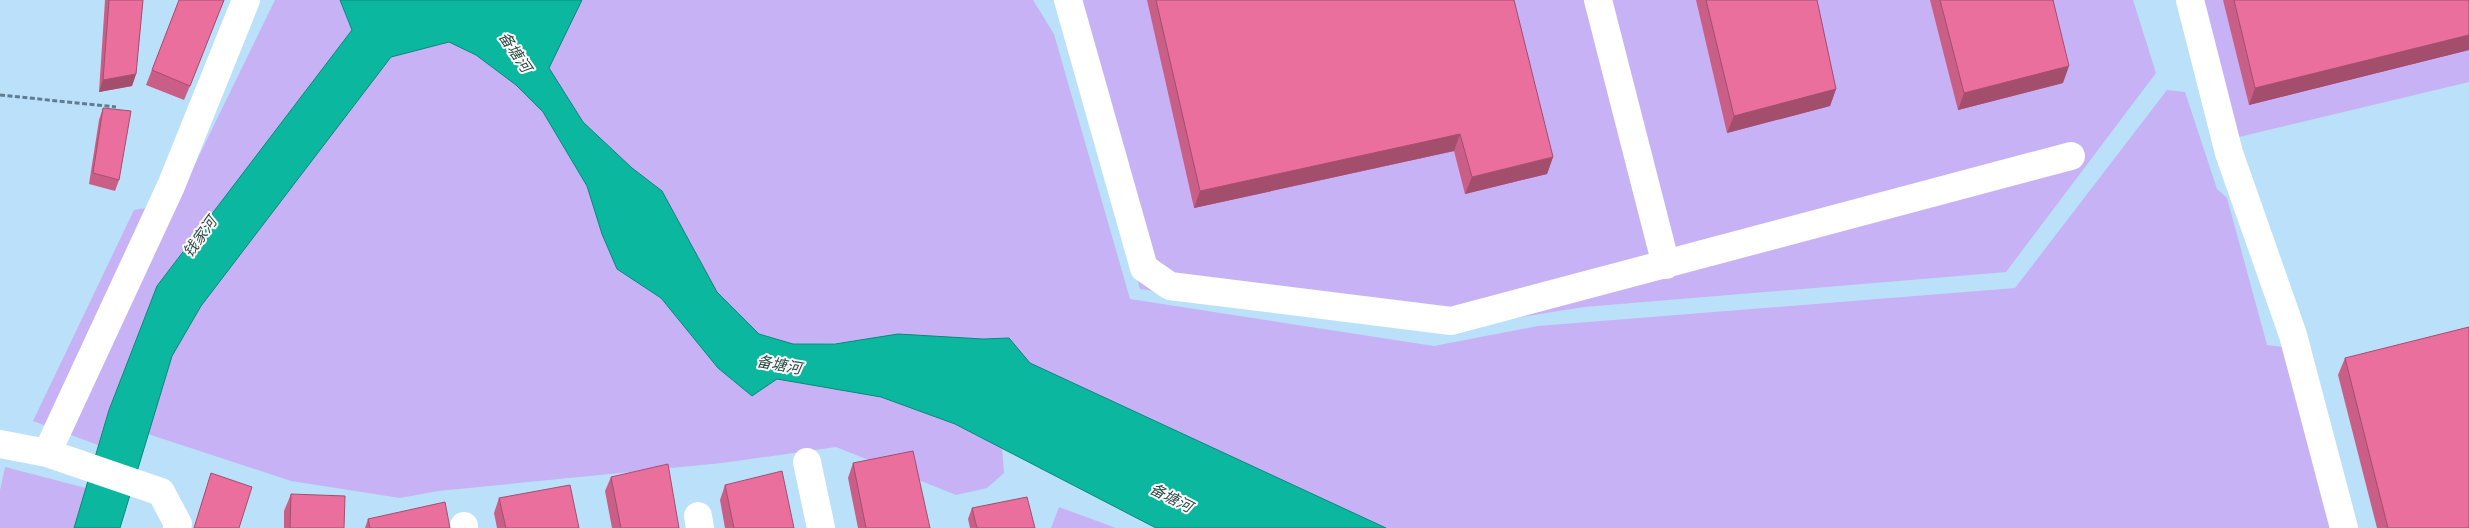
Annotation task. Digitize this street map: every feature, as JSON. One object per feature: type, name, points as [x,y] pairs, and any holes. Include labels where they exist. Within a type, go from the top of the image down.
[{"type":"street","points":[[47,453],[171,186],[246,0]]},
{"type":"street","points":[[1068,0],[1144,268],[1170,286],[1451,320],[1666,265],[2071,156]]},
{"type":"street","points":[[1598,0],[1666,265]]},
{"type":"street","points":[[2190,0],[2230,153],[2293,335],[2344,528]]},
{"type":"street","points":[[0,444],[47,453],[161,492],[178,524],[177,528]]},
{"type":"street","points":[[808,462],[821,528]]},
{"type":"path","points":[[0,95],[116,107]]},
{"type":"shaded area","points":[[275,0],[340,0],[352,30],[157,286],[109,410],[98,445],[33,421],[134,210],[176,203]]},
{"type":"shaded area","points":[[582,0],[1033,0],[1054,34],[1130,299],[1434,346],[1538,326],[2015,288],[2167,90],[2185,92],[2217,189],[2227,198],[2267,345],[2283,347],[2333,528],[1386,528],[1029,363],[1009,338],[792,344],[759,334],[717,292],[662,191],[632,168],[583,122],[549,68]]},
{"type":"shaded area","points":[[1057,0],[2133,0],[2156,73],[2006,272],[1584,307],[1434,331],[1140,289]]},
{"type":"shaded area","points":[[2202,0],[2223,0],[2469,50],[2469,82],[2239,137]]},
{"type":"shaded area","points":[[449,41],[476,55],[516,85],[543,112],[587,186],[602,234],[617,269],[661,298],[718,368],[752,396],[777,379],[881,397],[955,424],[1002,448],[1004,473],[987,488],[956,495],[836,447],[722,463],[438,491],[400,498],[291,481],[148,434],[172,356],[201,306],[391,57]]},
{"type":"shaded area","points":[[5,467],[86,488],[74,528],[0,528],[0,490]]},
{"type":"shaded area","points":[[1059,507],[1116,528],[1051,528]]},
{"type":"water","points":[[340,0],[582,0],[549,68],[583,122],[632,168],[662,191],[717,292],[759,334],[793,344],[835,344],[898,334],[983,339],[1009,338],[1030,363],[1386,528],[1156,528],[955,424],[881,397],[777,379],[752,396],[718,368],[661,298],[617,269],[602,234],[587,186],[543,112],[516,85],[476,55],[449,42],[391,57],[201,306],[172,356],[120,528],[74,528],[109,410],[157,286],[352,30]]},
{"type":"building","points":[[109,0],[143,0],[136,74],[103,80]]},
{"type":"building","points":[[179,0],[224,0],[190,86],[152,70]]},
{"type":"building","points":[[1156,0],[1514,0],[1553,157],[1472,177],[1460,134],[1200,191]]},
{"type":"building","points":[[1706,0],[1817,0],[1836,89],[1734,116]]},
{"type":"building","points":[[1940,0],[2053,0],[2069,66],[1964,93]]},
{"type":"building","points":[[2234,0],[2469,0],[2469,35],[2255,88]]},
{"type":"building","points":[[103,108],[131,111],[119,180],[93,173]]},
{"type":"building","points":[[2469,327],[2469,528],[2388,528],[2345,358]]},
{"type":"building","points":[[913,451],[930,528],[866,528],[853,463]]},
{"type":"building","points":[[668,464],[679,528],[621,528],[611,477]]},
{"type":"building","points":[[782,471],[794,528],[734,528],[725,485]]},
{"type":"building","points":[[211,473],[252,487],[239,528],[194,528]]},
{"type":"building","points":[[570,485],[579,528],[506,528],[499,498]]},
{"type":"building","points":[[291,494],[345,496],[344,528],[290,528]]},
{"type":"building","points":[[1027,497],[1035,528],[977,528],[972,508]]},
{"type":"building","points":[[445,502],[450,528],[370,528],[368,519]]},
{"type":"water label","name":"备塘河","points":[[515,52]]},
{"type":"water label","name":"钱家河","points":[[200,237]]},
{"type":"water label","name":"备塘河","points":[[779,365]]},
{"type":"water label","name":"备塘河","points":[[1171,498]]}]
